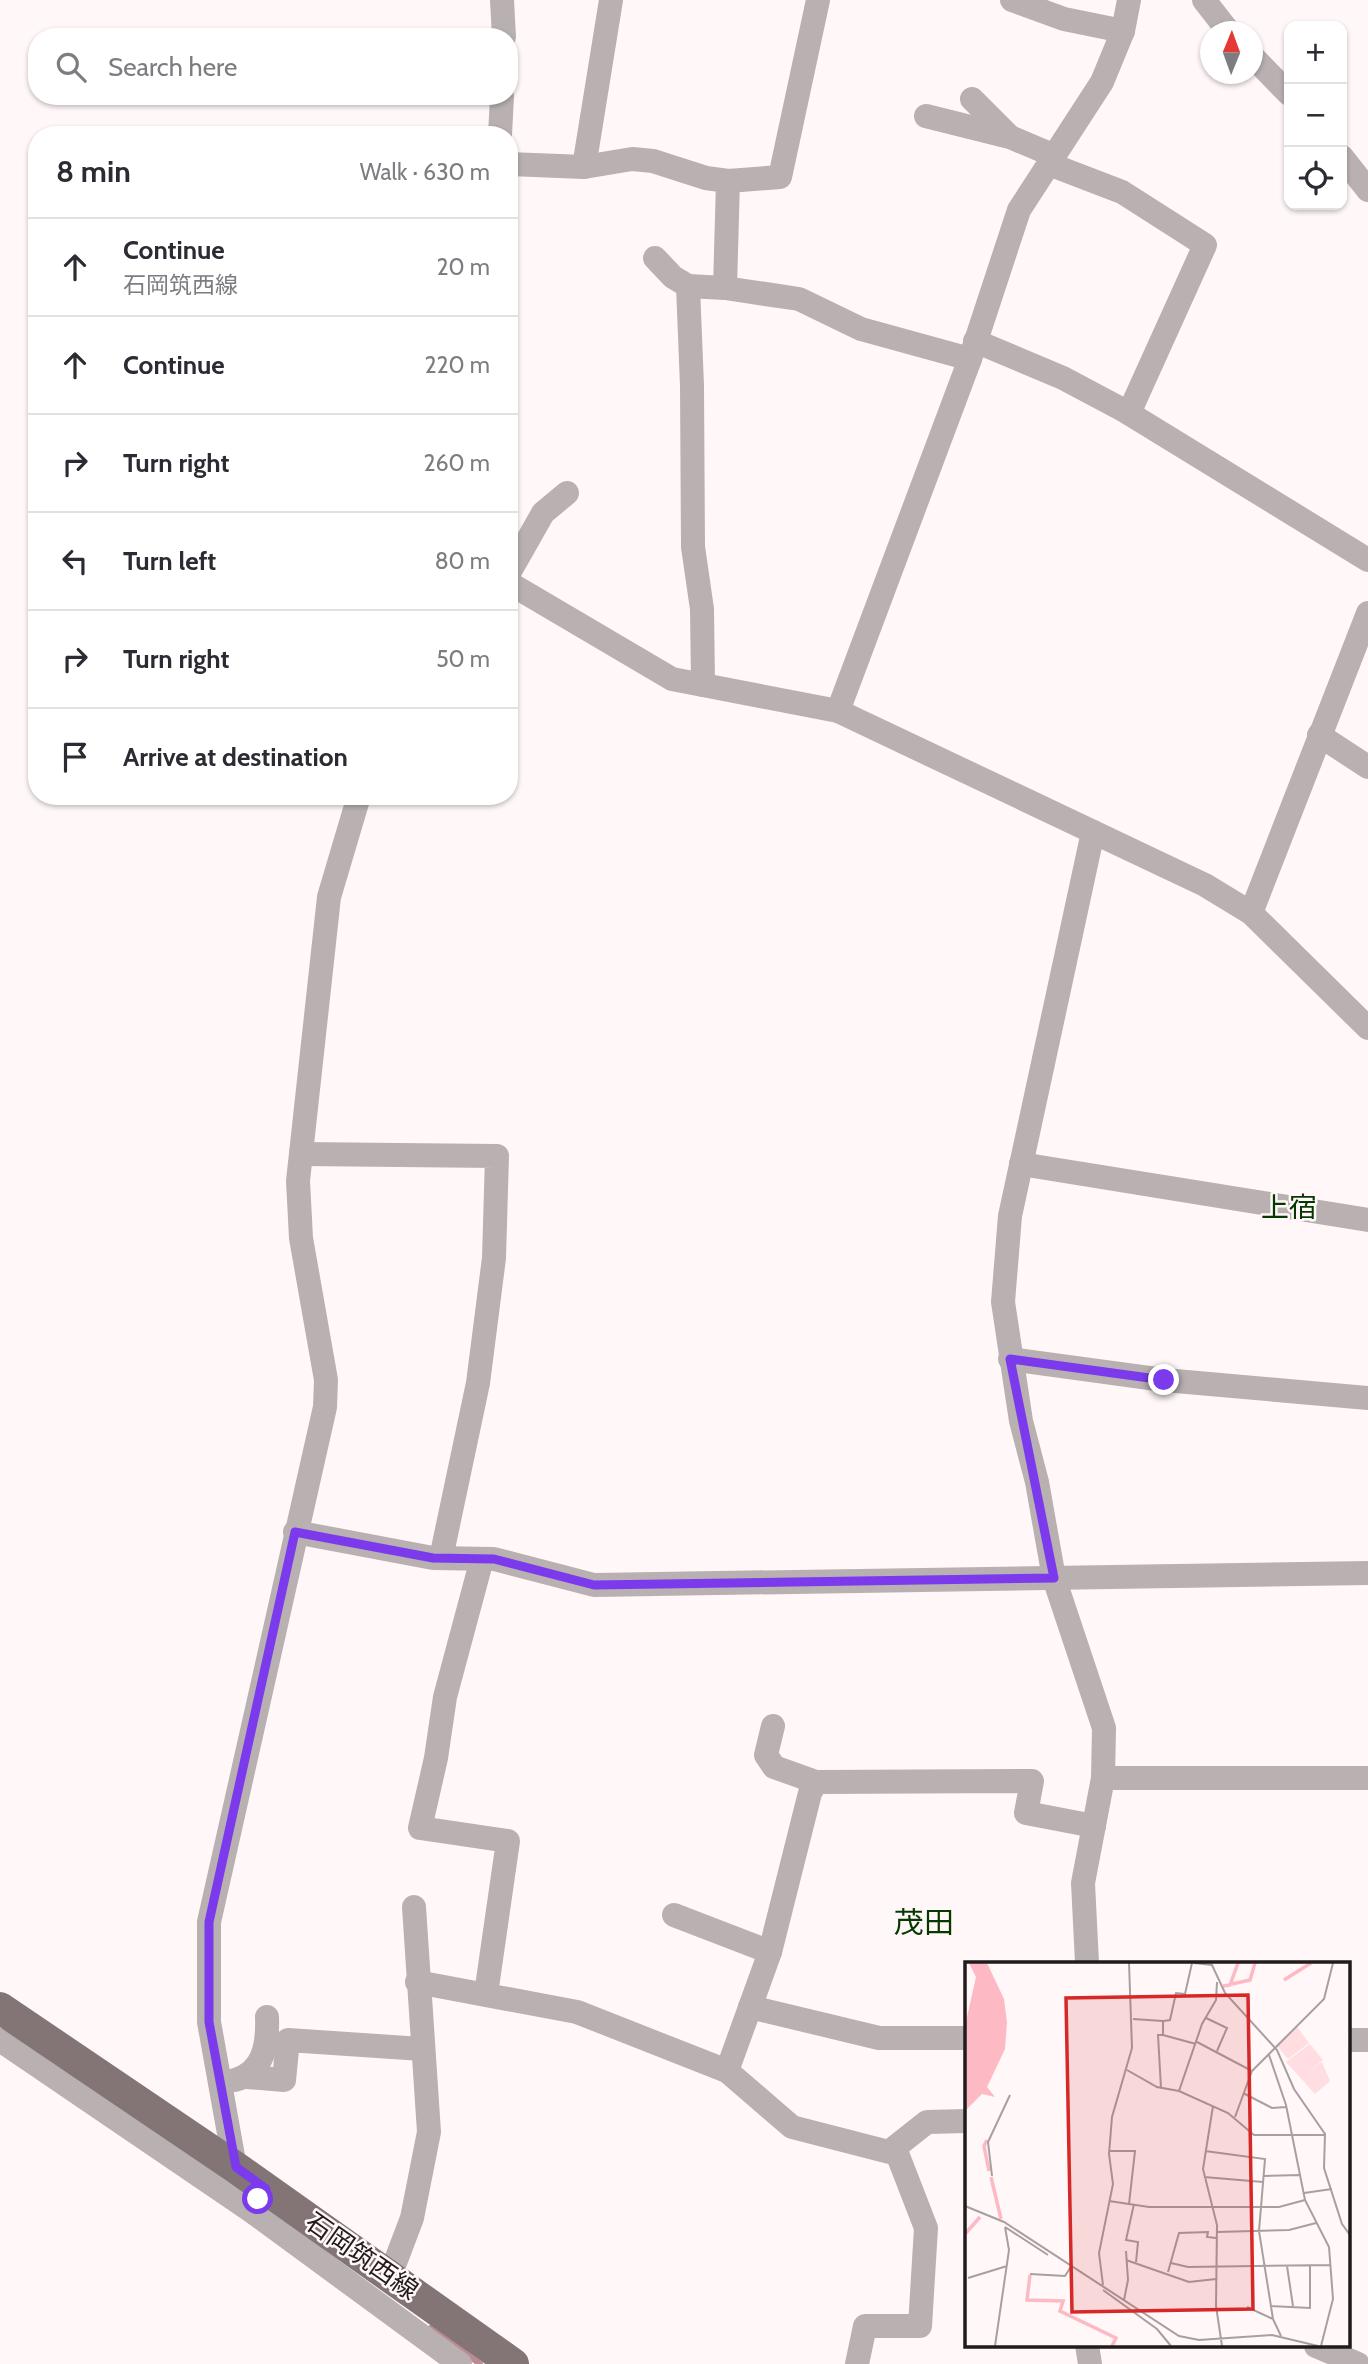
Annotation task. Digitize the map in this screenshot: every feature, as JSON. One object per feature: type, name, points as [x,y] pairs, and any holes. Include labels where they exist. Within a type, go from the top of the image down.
[{"type":"main road","name":"石岡筑西線","points":[[1,2019],[236,2167],[258,2199],[390,2276],[513,2364]]},
{"type":"street","points":[[502,0],[504,28]]},
{"type":"street","points":[[584,167],[611,0]]},
{"type":"street","points":[[518,164],[584,167],[632,159],[653,161],[706,178],[728,181],[780,177],[818,0]]},
{"type":"street","points":[[838,711],[973,350],[1019,210],[1102,82],[1123,32],[1129,0]]},
{"type":"street","points":[[1204,0],[1220,21]]},
{"type":"street","points":[[1023,2],[1064,19],[1123,32]]},
{"type":"street","points":[[1263,67],[1284,89]]},
{"type":"street","points":[[972,99],[1010,137]]},
{"type":"street","points":[[500,126],[502,105]]},
{"type":"street","points":[[926,116],[1010,137],[1052,160],[1122,192],[1205,245],[1129,414]]},
{"type":"street","points":[[1347,164],[1368,190]]},
{"type":"street","points":[[725,288],[728,181]]},
{"type":"street","points":[[655,258],[673,277],[688,286],[725,288],[799,299],[861,329],[973,350],[1063,379],[1129,414],[1368,560]]},
{"type":"street","points":[[688,286],[693,547],[702,609],[703,685]]},
{"type":"street","points":[[518,558],[544,513],[567,494]]},
{"type":"street","points":[[518,588],[672,679],[838,711],[1205,884],[1251,913],[1368,1028]]},
{"type":"street","points":[[1251,913],[1368,613]]},
{"type":"street","points":[[1319,735],[1368,767]]},
{"type":"street","points":[[236,2167],[209,2022],[209,1922],[295,1532],[320,1435],[326,1380],[301,1238],[298,1181],[329,897],[356,805]]},
{"type":"street","points":[[1087,1962],[1083,1883],[1103,1778],[1104,1728],[1054,1578],[1010,1359],[1003,1302],[1010,1216],[1093,832]]},
{"type":"street","points":[[301,1154],[497,1156],[495,1258],[478,1383],[440,1558]]},
{"type":"street","points":[[1021,1164],[1368,1220]]},
{"type":"street","points":[[1010,1359],[1164,1380],[1368,1398]]},
{"type":"street","points":[[295,1532],[440,1558],[494,1559],[594,1585],[1368,1573]]},
{"type":"street","points":[[482,1559],[445,1697],[436,1758],[420,1828],[508,1841],[486,1994]]},
{"type":"street","points":[[773,1726],[766,1755],[774,1767],[816,1782],[1032,1781],[1026,1813],[1094,1826]]},
{"type":"street","points":[[1103,1778],[1368,1778]]},
{"type":"street","points":[[727,2071],[770,1952],[816,1782]]},
{"type":"street","points":[[390,2276],[412,2218],[429,2132],[414,1907]]},
{"type":"street","points":[[674,1916],[770,1952]]},
{"type":"street","points":[[417,1982],[577,2012],[727,2071],[792,2127],[889,2152],[927,2122],[965,2121]]},
{"type":"street","points":[[750,2007],[878,2038],[965,2038]]},
{"type":"street","points":[[247,2077],[265,2053],[267,2017]]},
{"type":"street","points":[[1,2019],[258,2199],[460,2364]]},
{"type":"street","points":[[220,2085],[247,2077],[284,2080],[288,2040],[422,2049]]},
{"type":"street","points":[[1350,2040],[1368,2040]]},
{"type":"street","points":[[857,2364],[865,2326],[920,2326],[926,2228],[895,2148]]},
{"type":"street","points":[[1087,2346],[1090,2364]]},
{"type":"street","points":[[1316,2346],[1358,2364]]},
{"type":"waterway","points":[[431,2328],[480,2364]]},
{"type":"district","name":"上宿","points":[[1289,1207]]},
{"type":"district","name":"茂田","points":[[924,1923]]},
{"type":"route","points":[[258,2199],[266,2189],[236,2167],[209,2022],[209,1922],[295,1532],[433,1558],[494,1559],[594,1585],[1054,1578],[1037,1482],[1021,1421],[1010,1359],[1164,1380]]}]
